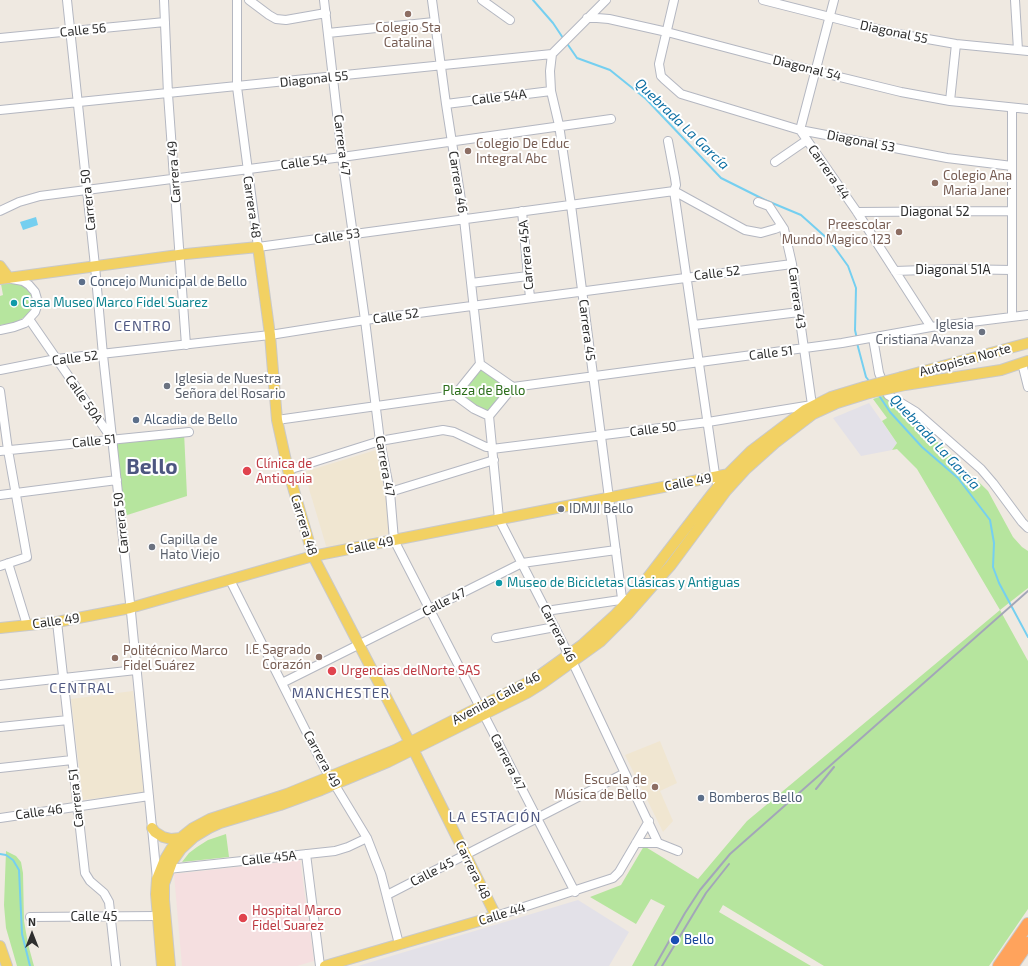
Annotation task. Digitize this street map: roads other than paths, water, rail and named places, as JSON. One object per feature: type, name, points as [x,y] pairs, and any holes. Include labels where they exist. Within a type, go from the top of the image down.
[{"type":"highway","points":[[999,966],[1028,924]]},
{"type":"highway","points":[[1012,966],[1028,943]]},
{"type":"main road","name":"Calle 53","points":[[4,279],[180,255],[258,247]]},
{"type":"main road","name":"Carrera 48","points":[[258,247],[270,335],[277,420],[288,470],[313,556],[412,747],[496,916]]},
{"type":"main road","points":[[0,266],[4,279]]},
{"type":"main road","name":"Autopista Norte","points":[[903,381],[1028,343]]},
{"type":"main road","name":"Autopista Norte","points":[[903,381],[979,374],[1001,370],[1025,362]]},
{"type":"main road","points":[[867,390],[903,381]]},
{"type":"main road","name":"Avenida Calle 46","points":[[571,658],[658,565],[717,487],[756,447],[812,405],[838,395],[867,390]]},
{"type":"main road","name":"Avenida Calle 46","points":[[168,869],[181,849],[194,837],[209,828],[220,823],[267,809],[412,747],[482,711],[600,642],[644,597],[743,471],[775,443],[813,414],[867,390]]},
{"type":"main road","name":"Calle 49","points":[[0,628],[57,622],[130,608],[313,556],[743,471]]},
{"type":"main road","name":"Avenida Calle 46","points":[[157,879],[165,859],[171,849],[193,828],[210,819],[333,780]]},
{"type":"main road","points":[[152,828],[163,837],[181,838]]},
{"type":"main road","points":[[168,869],[164,884],[164,900],[170,966]]},
{"type":"main road","points":[[157,879],[156,894],[162,966]]},
{"type":"main road","name":"Calle 44","points":[[326,966],[496,916]]},
{"type":"main road","points":[[0,946],[7,966]]},
{"type":"street","name":"Carrera 50","points":[[67,0],[157,879]]},
{"type":"street","name":"Carrera 49","points":[[164,0],[168,94],[186,345]]},
{"type":"street","name":"Carrera 48","points":[[237,0],[237,87],[258,247]]},
{"type":"street","points":[[249,0],[276,19],[286,20],[326,13]]},
{"type":"street","name":"Carrera 47","points":[[324,0],[342,157],[366,320],[380,441],[390,492],[394,540],[575,892]]},
{"type":"street","name":"Carrera 46","points":[[432,0],[451,141],[464,219],[480,364]]},
{"type":"street","points":[[482,0],[510,20]]},
{"type":"street","points":[[554,52],[606,0]]},
{"type":"street","points":[[667,32],[674,0]]},
{"type":"street","name":"Diagonal 55","points":[[763,0],[829,18],[893,33],[956,44],[1028,51]]},
{"type":"street","points":[[800,130],[834,0]]},
{"type":"street","points":[[1015,0],[1018,50]]},
{"type":"street","name":"Diagonal 54","points":[[585,21],[597,18],[609,19],[667,32],[901,92],[950,101],[1028,109]]},
{"type":"street","name":"Calle 56","points":[[0,38],[165,22]]},
{"type":"street","points":[[328,33],[434,22]]},
{"type":"street","name":"Diagonal 53","points":[[667,32],[659,64],[661,76],[681,94],[800,130],[947,158],[1012,166]]},
{"type":"street","points":[[950,101],[956,44]]},
{"type":"street","name":"Diagonal 55","points":[[0,110],[333,77],[554,52]]},
{"type":"street","name":"Carrera 45","points":[[554,52],[550,71],[552,91],[559,125],[571,205],[616,550],[625,602]]},
{"type":"street","name":"Calle 54A","points":[[446,104],[552,91]]},
{"type":"street","points":[[1012,108],[1012,317]]},
{"type":"street","name":"Calle 54","points":[[0,211],[30,198],[342,157],[559,125],[611,119]]},
{"type":"street","name":"Carrera 44","points":[[800,130],[857,212],[931,327]]},
{"type":"street","points":[[776,162],[807,140]]},
{"type":"street","points":[[668,141],[676,185],[674,191],[719,500]]},
{"type":"street","points":[[674,191],[745,230],[762,233],[775,230],[782,226]]},
{"type":"street","name":"Calle 53","points":[[258,247],[674,191]]},
{"type":"street","name":"Carrera 43","points":[[758,202],[768,206],[784,229],[792,264],[812,405]]},
{"type":"street","name":"Carrera 45A","points":[[522,211],[530,298]]},
{"type":"street","name":"Diagonal 52","points":[[857,212],[1012,211]]},
{"type":"street","name":"Calle 52","points":[[0,370],[56,359],[270,335],[366,320],[792,264]]},
{"type":"street","name":"Diagonal 51A","points":[[894,271],[953,269],[1012,270]]},
{"type":"street","points":[[471,283],[528,276]]},
{"type":"street","points":[[0,330],[14,327],[29,319],[37,306],[35,292],[29,285],[23,281],[4,279]]},
{"type":"street","points":[[694,325],[799,312]]},
{"type":"street","name":"Calle 51","points":[[513,387],[842,343],[931,327],[1028,315]]},
{"type":"street","name":"Calle 50A","points":[[29,319],[112,439]]},
{"type":"street","points":[[873,338],[879,373],[888,395],[916,412],[981,469],[1028,528]]},
{"type":"street","points":[[1025,362],[1028,387]]},
{"type":"street","points":[[277,420],[455,395],[480,364],[513,387],[489,416],[474,409],[455,395]]},
{"type":"street","points":[[0,391],[4,451],[16,493],[27,557],[4,564],[26,625]]},
{"type":"street","name":"Calle 50","points":[[288,470],[380,441],[443,430],[454,432],[492,448],[708,422],[812,405]]},
{"type":"street","name":"Carrera 46","points":[[489,416],[499,519],[571,658],[649,821],[658,843]]},
{"type":"street","name":"Calle 51","points":[[4,451],[189,432]]},
{"type":"street","points":[[390,492],[494,460]]},
{"type":"street","points":[[0,495],[117,480]]},
{"type":"street","name":"Calle 47","points":[[282,683],[522,563],[616,550]]},
{"type":"street","name":"Carrera 49","points":[[230,580],[322,762],[367,838],[378,863],[388,895],[399,944]]},
{"type":"street","points":[[546,611],[625,602]]},
{"type":"street","name":"Carrera 51","points":[[57,622],[85,873],[90,881],[107,897],[111,909],[116,966]]},
{"type":"street","points":[[496,638],[555,627]]},
{"type":"street","points":[[0,685],[136,670]]},
{"type":"street","points":[[0,727],[68,720]]},
{"type":"street","points":[[0,768],[72,760]]},
{"type":"street","name":"Calle 45","points":[[388,895],[626,773]]},
{"type":"street","name":"Calle 46","points":[[0,818],[149,796]]},
{"type":"street","name":"Calle 44","points":[[496,916],[575,892],[613,878],[619,872],[649,821]]},
{"type":"street","name":"Calle 45A","points":[[168,869],[342,849],[367,838]]},
{"type":"street","points":[[636,843],[658,843],[678,851]]},
{"type":"street","points":[[306,854],[320,966]]},
{"type":"street","name":"Calle 45","points":[[30,917],[158,916]]},
{"type":"water","points":[[36,217],[38,225],[23,230],[20,222]]},
{"type":"waterway","name":"Quebrada La García","points":[[533,0],[553,23],[563,38]]},
{"type":"waterway","name":"Quebrada La García","points":[[566,42],[577,58],[610,70],[646,99],[721,178],[765,200],[801,215],[830,241],[848,266],[856,288],[855,330],[857,339]]},
{"type":"waterway","name":"Quebrada La García","points":[[857,343],[866,377],[870,382]]},
{"type":"waterway","name":"Quebrada La García","points":[[878,394],[890,412],[922,447],[958,478],[990,520],[994,543],[993,567],[999,583],[1028,637]]},
{"type":"waterway","points":[[0,854],[6,855],[13,860],[19,870],[22,934],[30,966]]},
{"type":"railway","points":[[655,966],[700,890],[730,854],[1028,591]]},
{"type":"railway","points":[[816,789],[834,767]]},
{"type":"railway","points":[[662,966],[706,893],[729,864]]},
{"type":"place","name":"Colegio Sta Catalina","points":[[408,14]]},
{"type":"place","name":"Colegio De Educ Integral Abc","points":[[468,151]]},
{"type":"place","name":"Colegio Ana Maria Janer","points":[[935,183]]},
{"type":"place","name":"Preescolar Mundo Magico 123","points":[[899,232]]},
{"type":"place","name":"Concejo Municipal de Bello","points":[[82,282]]},
{"type":"place","name":"Casa Museo Marco Fidel Suarez","points":[[14,303]]},
{"type":"place","name":"Iglesia Cristiana Avanza","points":[[982,332]]},
{"type":"place","name":"Iglesia de Nuestra Señora del Rosario","points":[[167,386]]},
{"type":"place","name":"Alcadia de Bello","points":[[136,420]]},
{"type":"place","name":"Clínica de Antioquia","points":[[247,471]]},
{"type":"place","name":"IDMJI Bello","points":[[561,509]]},
{"type":"place","name":"Capilla de Hato Viejo","points":[[152,547]]},
{"type":"place","name":"Museo de Bicicletas Clásicas y Antiguas","points":[[499,583]]},
{"type":"place","name":"I.E Sagrado Corazón","points":[[319,657]]},
{"type":"place","name":"Politécnico Marco Fidel Suárez","points":[[115,658]]},
{"type":"place","name":"Urgencias delNorte SAS","points":[[332,671]]},
{"type":"place","name":"Escuela de Música de Bello","points":[[655,787]]},
{"type":"place","name":"Bomberos Bello","points":[[701,798]]},
{"type":"place","name":"Hospital Marco Fidel Suarez","points":[[243,918]]},
{"type":"place","name":"Bello","points":[[675,940]]},
{"type":"district","name":"CENTRO","points":[[143,326]]},
{"type":"district","name":"Bello","points":[[152,467]]},
{"type":"district","name":"CENTRAL","points":[[82,688]]},
{"type":"district","name":"MANCHESTER","points":[[341,693]]},
{"type":"district","name":"LA ESTACIÓN","points":[[495,817]]},
{"type":"park label","name":"Plaza de Bello","points":[[484,391]]}]
